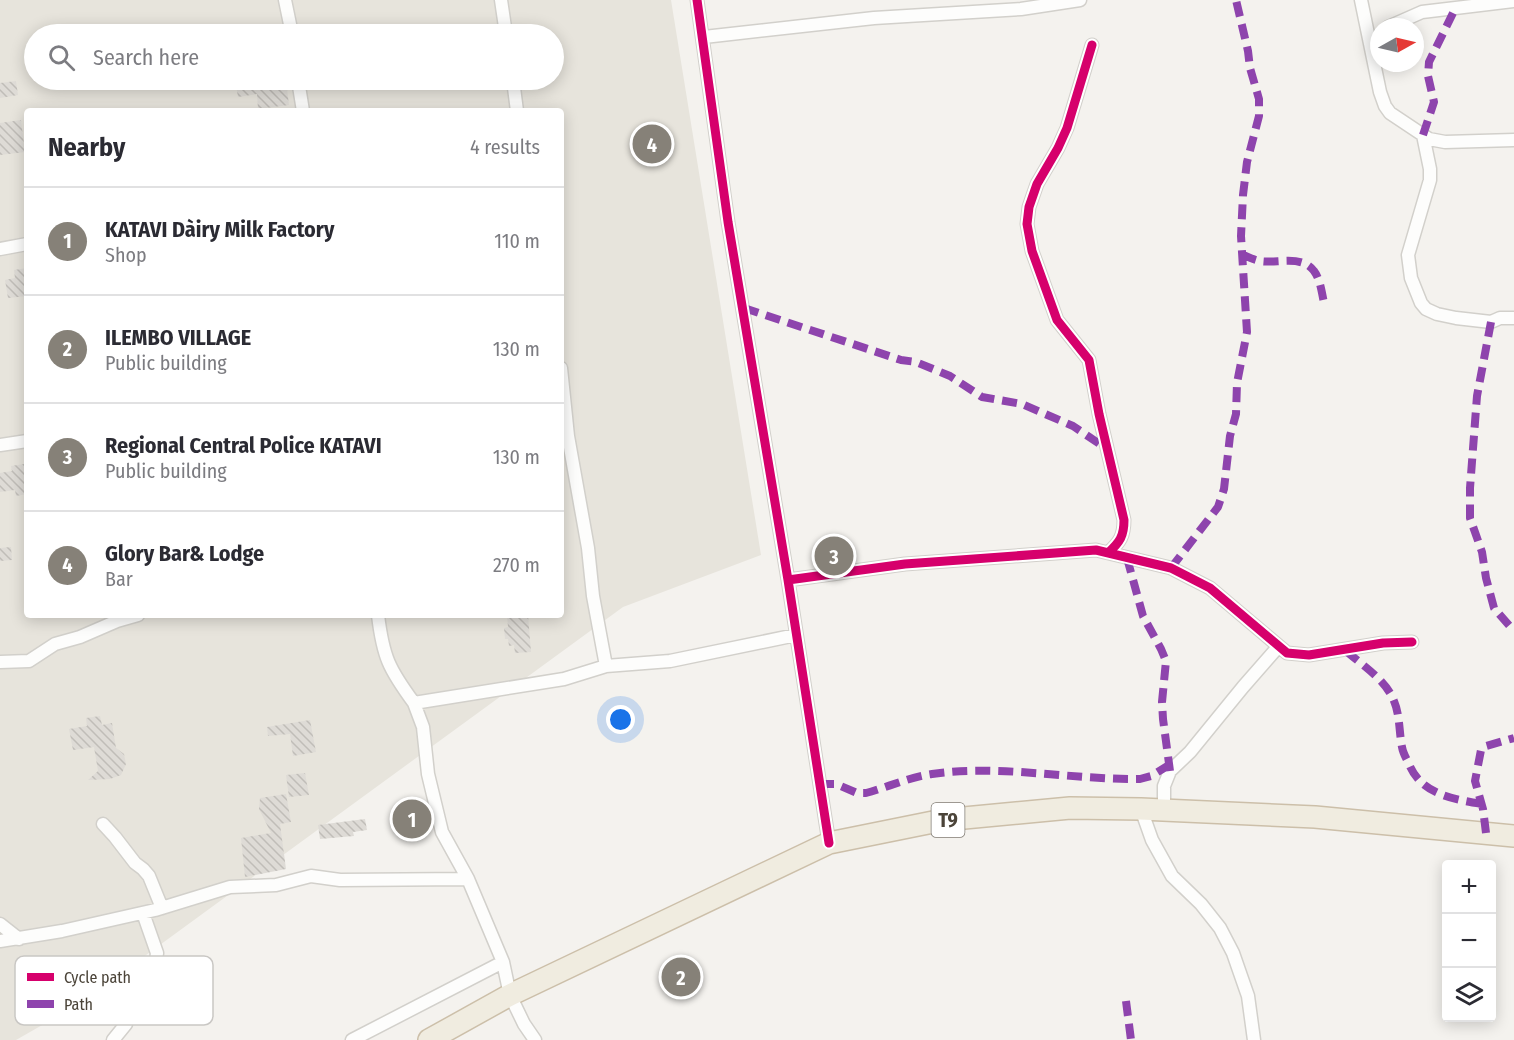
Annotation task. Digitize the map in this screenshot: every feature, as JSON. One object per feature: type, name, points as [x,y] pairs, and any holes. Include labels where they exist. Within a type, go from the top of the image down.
[{"type":"highway","name":"T9","points":[[429,1040],[510,995],[829,843],[943,820],[1070,808],[1141,809],[1315,817],[1514,836]]},
{"type":"street","points":[[285,0],[290,24]]},
{"type":"street","points":[[501,0],[505,24]]},
{"type":"street","points":[[698,0],[728,222],[788,579],[829,843]]},
{"type":"street","points":[[704,37],[874,18],[1021,9],[1080,0]]},
{"type":"street","points":[[1361,0],[1370,24]]},
{"type":"street","points":[[1408,18],[1451,5],[1511,1]]},
{"type":"street","points":[[1092,45],[1067,128],[1037,184],[1029,207],[1027,224],[1032,251],[1057,320],[1089,360],[1124,520],[1121,540],[1108,553]]},
{"type":"street","points":[[1380,72],[1385,106],[1390,113],[1429,139],[1444,142],[1514,140]]},
{"type":"street","points":[[300,90],[303,108]]},
{"type":"street","points":[[514,90],[517,108]]},
{"type":"street","points":[[1423,135],[1430,180],[1408,255],[1411,278],[1421,303],[1426,309],[1437,314],[1456,318],[1491,322],[1500,318],[1514,318]]},
{"type":"street","points":[[0,249],[24,245]]},
{"type":"street","points":[[564,397],[568,436],[606,666]]},
{"type":"street","points":[[0,445],[24,441]]},
{"type":"street","points":[[788,579],[905,564],[1096,550],[1171,568],[1210,588],[1287,653],[1309,655],[1383,643],[1412,642]]},
{"type":"street","points":[[0,662],[29,661],[55,644],[80,637],[128,618]]},
{"type":"street","points":[[378,618],[381,644],[391,670],[414,703],[423,727],[428,774],[442,832],[468,879],[503,962],[510,995],[524,1024],[535,1040]]},
{"type":"street","points":[[414,703],[564,679],[606,666],[670,661],[796,634]]},
{"type":"street","points":[[1164,810],[1164,786],[1170,771],[1190,752],[1278,647]]},
{"type":"street","points":[[1141,809],[1152,840],[1172,876],[1208,912],[1220,928],[1233,953],[1248,996],[1254,1040]]},
{"type":"street","points":[[103,824],[135,863],[149,876],[162,908]]},
{"type":"street","points":[[0,941],[62,931],[143,913],[230,887],[276,885],[311,876],[340,880],[468,879]]},
{"type":"street","points":[[143,913],[156,946],[156,956]]},
{"type":"street","points":[[0,924],[19,939]]},
{"type":"street","points":[[352,1040],[503,962]]},
{"type":"street","points":[[113,1040],[125,1025]]},
{"type":"shaded area","points":[[0,0],[671,0],[761,555],[623,607],[145,956],[15,956],[15,1025],[42,1025],[16,1040],[0,1040]]},
{"type":"building","points":[[16,81],[18,95],[0,98],[0,83]]},
{"type":"building","points":[[237,90],[287,90],[289,105],[258,108],[257,94],[238,97]]},
{"type":"building","points":[[21,120],[24,152],[0,155],[0,123]]},
{"type":"building","points":[[24,268],[24,296],[8,298],[5,280],[15,278],[14,270]]},
{"type":"building","points":[[24,464],[24,495],[16,496],[15,490],[0,492],[0,473],[12,471],[11,466]]},
{"type":"building","points":[[11,547],[12,560],[0,561],[0,548]]},
{"type":"building","points":[[507,618],[528,618],[531,652],[515,653],[514,645],[509,646],[508,639],[505,639],[504,628],[508,627]]},
{"type":"building","points":[[100,716],[102,725],[112,723],[116,748],[124,754],[126,764],[121,775],[110,779],[88,780],[98,771],[94,747],[73,750],[69,729],[87,726],[86,718]]},
{"type":"building","points":[[310,720],[316,752],[293,756],[290,734],[268,736],[267,727]]},
{"type":"building","points":[[305,773],[309,795],[289,797],[286,775]]},
{"type":"building","points":[[286,794],[291,822],[280,824],[286,869],[245,877],[241,838],[271,833],[259,809],[260,798]]},
{"type":"building","points":[[365,819],[367,830],[353,832],[354,836],[320,839],[318,825]]},
{"type":"marked path","points":[[1171,568],[1218,507],[1224,489],[1230,436],[1236,414],[1237,383],[1247,332],[1241,236],[1243,195],[1247,162],[1259,116],[1259,99],[1236,0]]},
{"type":"marked path","points":[[1423,135],[1434,102],[1428,76],[1429,62],[1455,9]]},
{"type":"marked path","points":[[1242,254],[1260,261],[1296,261],[1309,266],[1318,279],[1325,307]]},
{"type":"marked path","points":[[744,308],[901,360],[916,362],[950,376],[982,397],[1022,404],[1073,426],[1107,449]]},
{"type":"marked path","points":[[1491,322],[1477,396],[1470,518],[1482,552],[1494,608],[1514,631]]},
{"type":"marked path","points":[[1127,558],[1143,616],[1166,661],[1162,702],[1170,771]]},
{"type":"marked path","points":[[1346,651],[1373,673],[1390,693],[1397,712],[1403,751],[1414,774],[1421,782],[1429,789],[1449,797],[1482,804]]},
{"type":"marked path","points":[[1486,833],[1483,809],[1475,781],[1481,750],[1486,746],[1514,738]]},
{"type":"marked path","points":[[819,784],[836,784],[857,793],[866,793],[924,775],[958,771],[1010,771],[1140,779],[1151,776],[1169,765]]},
{"type":"marked path","points":[[1126,1001],[1131,1040]]},
{"type":"cycle path","points":[[697,0],[728,222],[829,843]]},
{"type":"cycle path","points":[[1092,45],[1067,128],[1037,184],[1029,207],[1027,224],[1032,251],[1057,320],[1089,360],[1124,520],[1121,538],[1108,553]]},
{"type":"cycle path","points":[[788,580],[905,564],[1096,550],[1171,568],[1210,588],[1287,653],[1309,655],[1383,643],[1412,642]]},
{"type":"place","name":"Glory Bar& Lodge","points":[[652,144]]},
{"type":"place","name":"Regional Central Police KATAVI","points":[[834,556]]},
{"type":"place","name":"KATAVI Dàiry Milk Factory","points":[[412,819]]},
{"type":"place","name":"ILEMBO VILLAGE","points":[[681,977]]}]
